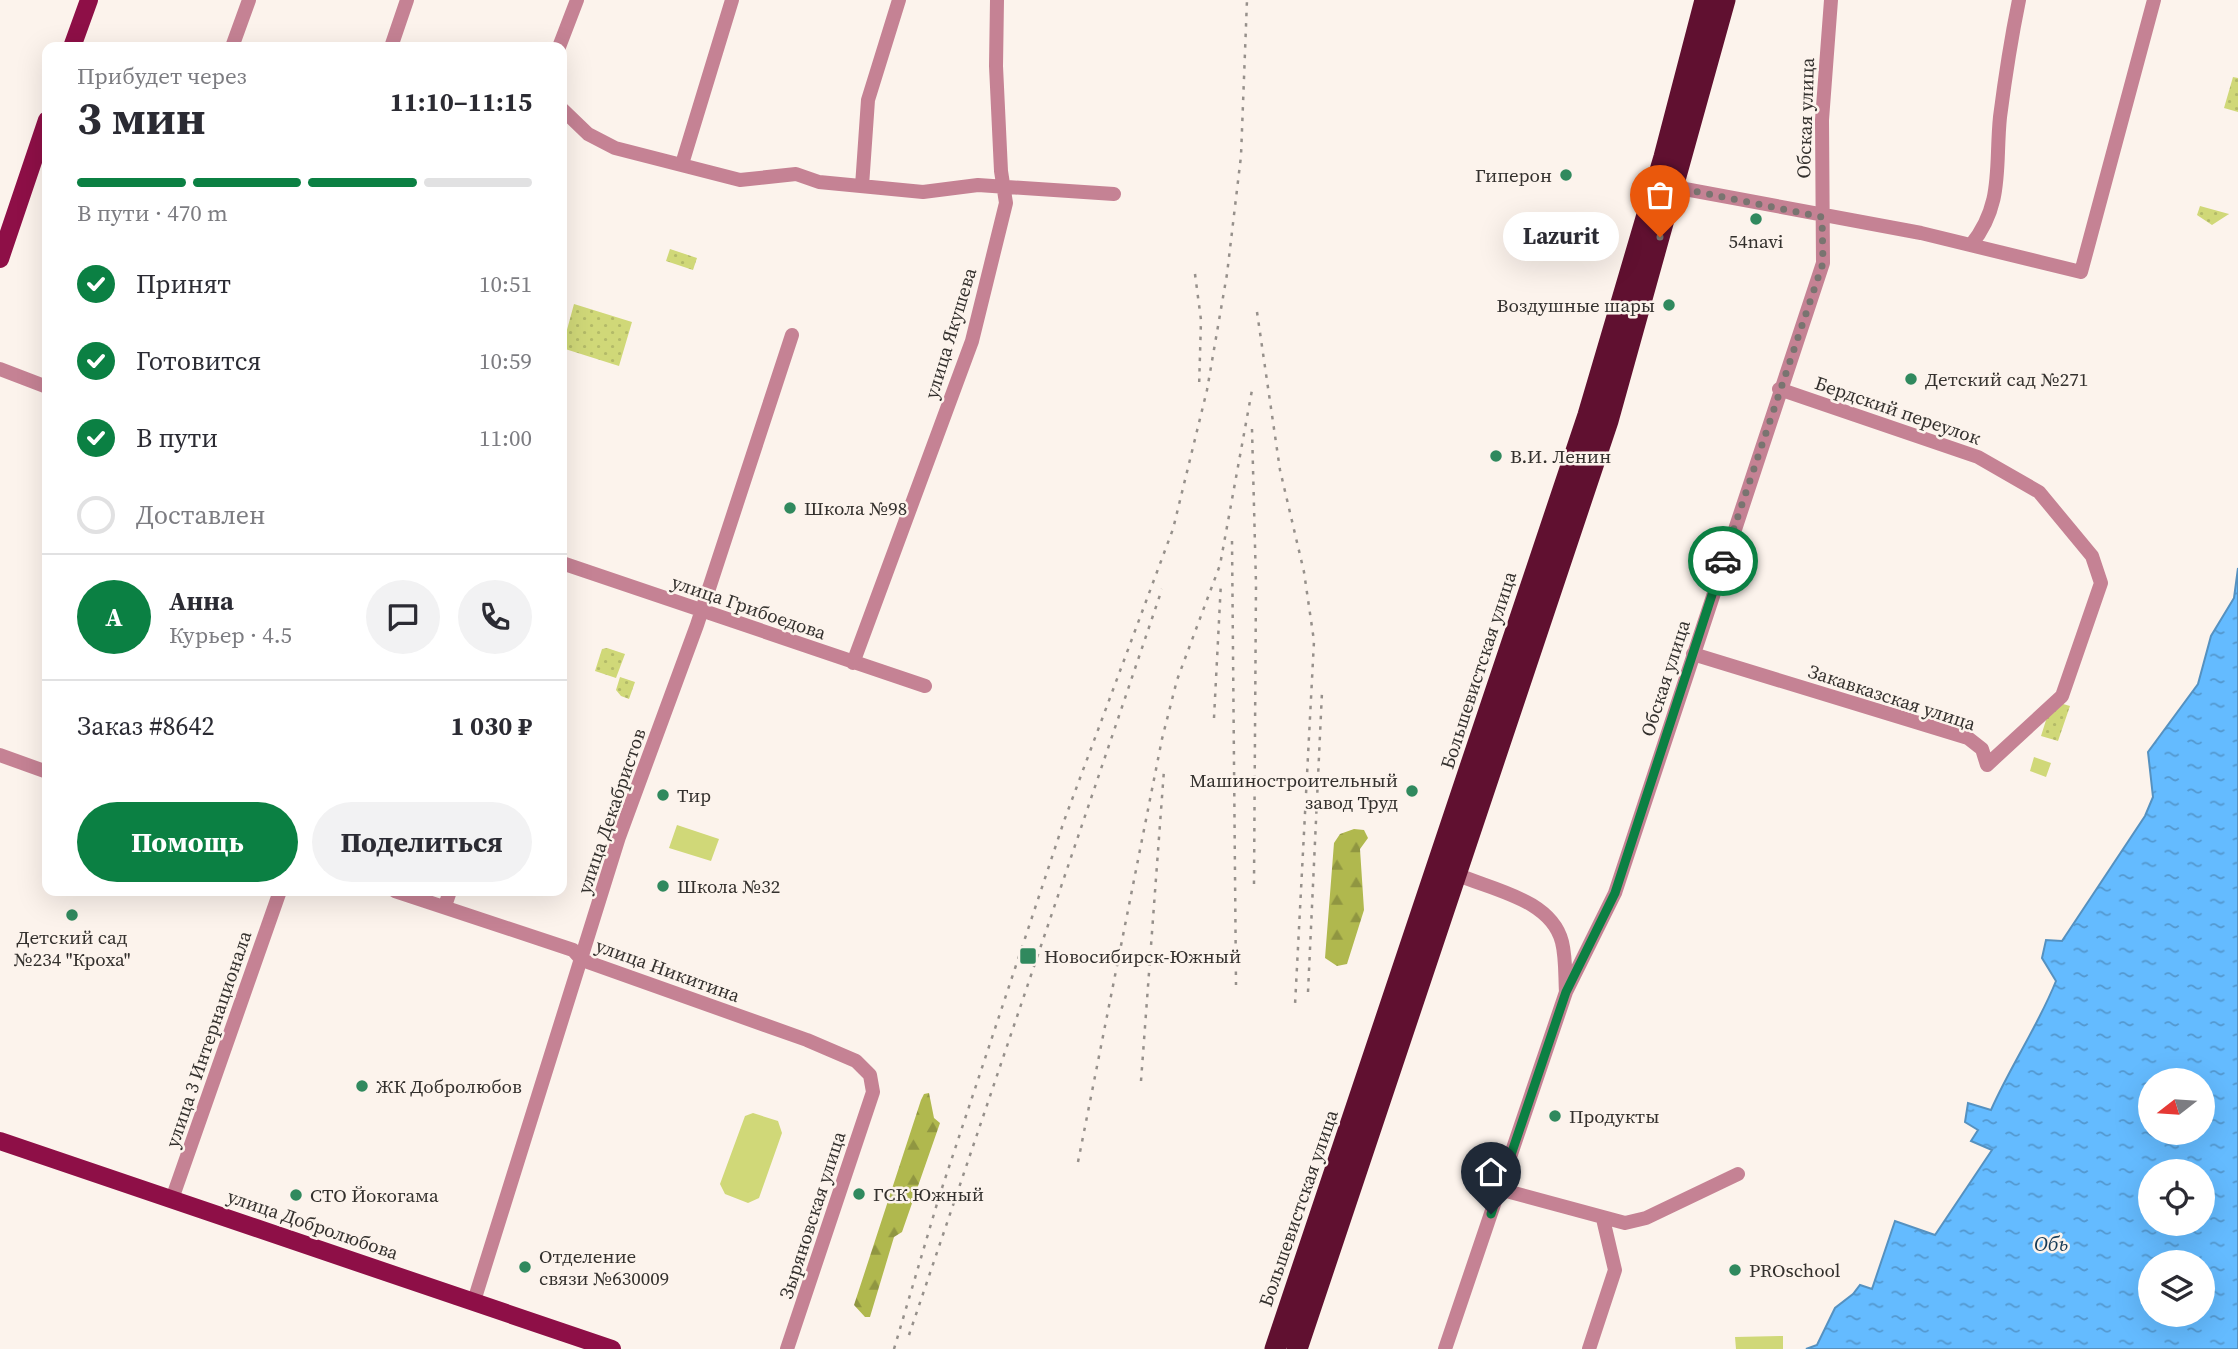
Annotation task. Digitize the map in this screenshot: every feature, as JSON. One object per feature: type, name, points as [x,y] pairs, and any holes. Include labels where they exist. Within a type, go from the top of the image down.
[{"type":"highway","name":"Большевистская улица","points":[[1275,1349],[1588,415],[1661,171],[1705,0]]},
{"type":"highway","points":[[1297,1349],[1608,421],[1725,0]]},
{"type":"main road","points":[[74,42],[89,0]]},
{"type":"main road","points":[[0,259],[42,135]]},
{"type":"main road","name":"улица Добролюбова","points":[[0,1141],[612,1349]]},
{"type":"street","points":[[234,42],[249,0]]},
{"type":"street","points":[[393,42],[407,0]]},
{"type":"street","points":[[561,42],[577,0]]},
{"type":"street","points":[[682,164],[732,0]]},
{"type":"street","points":[[862,186],[868,100],[899,0]]},
{"type":"street","name":"улица Якушева","points":[[853,663],[972,341],[1006,203],[1001,171],[996,66],[997,0]]},
{"type":"street","name":"Обская улица","points":[[1445,1349],[1566,992],[1615,893],[1779,389],[1823,263],[1822,120],[1831,0]]},
{"type":"street","points":[[1971,245],[1984,228],[1997,193],[2000,119],[2019,0]]},
{"type":"street","points":[[1674,187],[1971,245],[2081,272],[2154,0]]},
{"type":"street","points":[[567,114],[588,134],[615,148],[740,180],[796,174],[819,182],[838,181],[923,192],[978,185],[1114,194]]},
{"type":"street","name":"улица Декабристов","points":[[474,1301],[620,837],[702,611],[792,335]]},
{"type":"street","points":[[0,369],[42,385]]},
{"type":"street","name":"Бердский переулок","points":[[1779,389],[1978,457],[2039,492]]},
{"type":"street","name":"Закавказская улица","points":[[1693,654],[1968,738],[1982,749],[1987,765],[2057,703],[2079,652],[2101,583],[2099,568],[2060,514],[2039,492]]},
{"type":"street","name":"улица Грибоедова","points":[[567,565],[925,686]]},
{"type":"street","points":[[0,755],[42,770]]},
{"type":"street","points":[[1456,874],[1543,911],[1555,925],[1562,942],[1566,992]]},
{"type":"street","name":"улица 3 Интернационала","points":[[173,1199],[278,896]]},
{"type":"street","name":"улица Никитина","points":[[412,896],[573,950],[582,960],[807,1040],[856,1061],[870,1075],[873,1092]]},
{"type":"street","points":[[445,906],[448,896]]},
{"type":"street","name":"Зыряновская улица","points":[[787,1349],[873,1092]]},
{"type":"street","points":[[1499,1189],[1620,1223],[1641,1219],[1738,1174]]},
{"type":"street","points":[[1588,1349],[1615,1270],[1603,1219]]},
{"type":"green space","points":[[2233,77],[2238,78],[2238,112],[2224,108]]},
{"type":"green space","points":[[2200,206],[2229,214],[2212,225],[2197,215]]},
{"type":"green space","points":[[670,249],[697,258],[693,270],[666,261]]},
{"type":"green space","points":[[574,304],[632,322],[619,366],[567,350],[567,330]]},
{"type":"green space","points":[[602,649],[625,654],[616,678],[595,671]]},
{"type":"green space","points":[[620,677],[635,682],[629,699],[616,690]]},
{"type":"green space","points":[[2063,704],[2070,706],[2058,741],[2041,736],[2047,717]]},
{"type":"green space","points":[[2034,757],[2051,763],[2046,777],[2030,771]]},
{"type":"green space","points":[[677,825],[719,839],[711,861],[669,848]]},
{"type":"green space","points":[[1354,829],[1364,830],[1368,838],[1360,849],[1364,910],[1347,964],[1337,966],[1325,958],[1334,843],[1340,834]]},
{"type":"green space","points":[[929,1093],[934,1118],[940,1123],[902,1232],[894,1237],[870,1317],[865,1317],[854,1305],[921,1100],[924,1094]]},
{"type":"green space","points":[[753,1113],[778,1121],[782,1133],[759,1198],[748,1203],[725,1194],[720,1184],[745,1116]]},
{"type":"green space","points":[[1783,1336],[1783,1349],[1736,1349],[1735,1337]]},
{"type":"water","name":"Обь","points":[[2238,568],[2238,1349],[1806,1349],[1817,1345],[1835,1308],[1860,1285],[1872,1289],[1895,1221],[1935,1235],[1992,1150],[1971,1141],[1978,1130],[1965,1122],[1968,1103],[1991,1110],[2056,981],[2042,958],[2046,940],[2062,941],[2145,816],[2153,797],[2148,752],[2198,684],[2211,636],[2234,598]]},
{"type":"railway","points":[[894,1349],[939,1197],[1064,821],[1173,529],[1207,390],[1227,274],[1241,156],[1247,0]]},
{"type":"railway","points":[[1195,274],[1201,320],[1199,389]]},
{"type":"railway","points":[[1257,312],[1280,470],[1304,572],[1314,641],[1295,1005]]},
{"type":"railway","points":[[1078,1162],[1162,739],[1177,680],[1220,565],[1252,390]]},
{"type":"railway","points":[[1252,429],[1256,584],[1254,884]]},
{"type":"railway","points":[[1232,541],[1236,985]]},
{"type":"railway","points":[[1214,718],[1221,582]]},
{"type":"railway","points":[[909,1335],[1162,589]]},
{"type":"railway","points":[[1308,992],[1322,692]]},
{"type":"railway","points":[[1141,1081],[1164,770]]},
{"type":"way so far","points":[[1660,237],[1674,187],[1822,217],[1823,263],[1723,561]]},
{"type":"place","name":"Гиперон","points":[[1566,175]]},
{"type":"place","name":"54navi","points":[[1756,219]]},
{"type":"place","name":"Lazurit","points":[[1660,237]]},
{"type":"place","name":"Воздушные шары","points":[[1669,305]]},
{"type":"place","name":"Детский сад №271","points":[[1911,379]]},
{"type":"place","name":"В.И. Ленин","points":[[1496,456]]},
{"type":"place","name":"Школа №98","points":[[790,508]]},
{"type":"place","name":"Машиностроительный завод Труд","points":[[1412,791]]},
{"type":"place","name":"Тир","points":[[663,795]]},
{"type":"place","name":"Школа №32","points":[[663,886]]},
{"type":"place","name":"Детский сад №234 \"Кроха\"","points":[[72,915]]},
{"type":"place","name":"Новосибирск-Южный","points":[[1028,956]]},
{"type":"place","name":"ЖК Добролюбов","points":[[362,1086]]},
{"type":"place","name":"Продукты","points":[[1555,1116]]},
{"type":"place","name":"ГСК Южный","points":[[859,1194]]},
{"type":"place","name":"СТО Йокогама","points":[[296,1195]]},
{"type":"place","name":"Отделение связи №630009","points":[[525,1267]]},
{"type":"place","name":"PROschool","points":[[1735,1270]]},
{"type":"route","points":[[1491,1214],[1566,992],[1615,893],[1723,561]]}]
